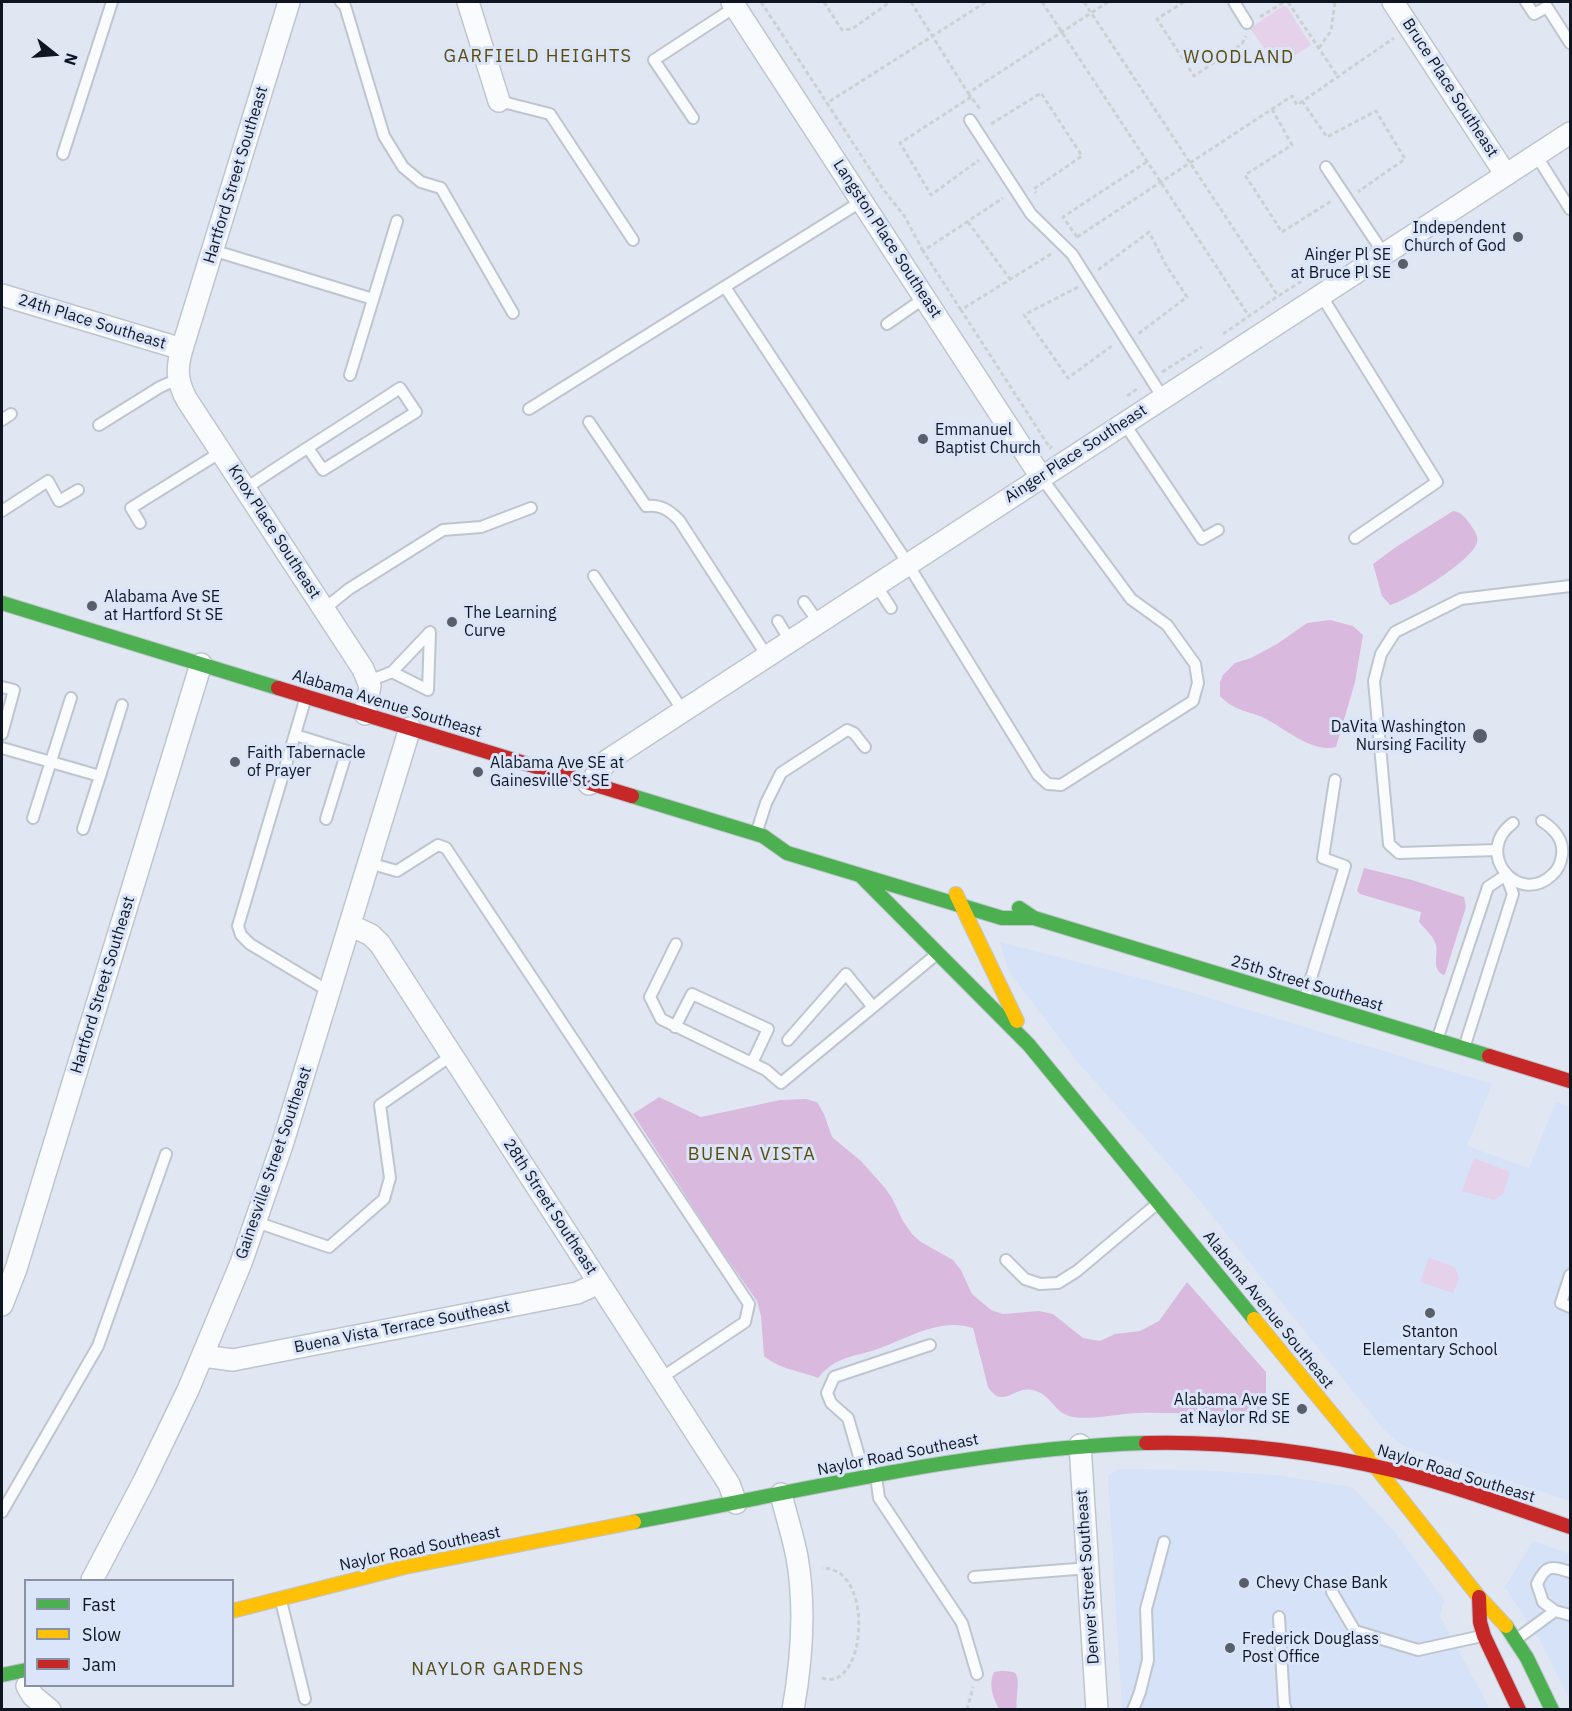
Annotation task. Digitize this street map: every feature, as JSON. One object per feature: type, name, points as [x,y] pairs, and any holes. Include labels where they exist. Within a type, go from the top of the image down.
[{"type":"main road","name":"Alabama Avenue Southeast","points":[[2,603],[589,784],[760,835],[782,836]]},
{"type":"main road","name":"Alabama Avenue Southeast","points":[[760,835],[787,853],[962,907]]},
{"type":"main road","name":"Alabama Avenue Southeast","points":[[860,875],[1029,1045],[1375,1466],[1479,1597],[1502,1620],[1527,1658],[1552,1710]]},
{"type":"main road","name":"Alabama Avenue Southeast","points":[[970,890],[951,884],[1029,1045]]},
{"type":"main road","name":"25th Street Southeast","points":[[1007,900],[1034,918]]},
{"type":"main road","name":"25th Street Southeast","points":[[962,907],[1002,918],[1034,918],[1570,1081]]},
{"type":"main road","name":"Naylor Road Southeast","points":[[234,1610],[427,1563],[992,1454],[1080,1445],[1154,1442],[1229,1445],[1300,1453],[1375,1466],[1422,1478],[1570,1527]]},
{"type":"main road","points":[[1479,1597],[1480,1622],[1484,1636],[1519,1710]]},
{"type":"street","name":"Hartford Street Southeast","points":[[182,350],[289,2]]},
{"type":"street","points":[[468,2],[499,101]]},
{"type":"street","name":"Bruce Place Southeast","points":[[1394,2],[1506,175]]},
{"type":"street","name":"Langston Place Southeast","points":[[733,4],[926,297],[1041,477]]},
{"type":"street","name":"Ainger Place Southeast","points":[[589,784],[608,760],[1570,133]]},
{"type":"street","name":"24th Place Southeast","points":[[2,295],[182,350]]},
{"type":"street","points":[[178,379],[182,350]]},
{"type":"street","name":"Knox Place Southeast","points":[[178,379],[187,400],[369,681]]},
{"type":"street","name":"Hartford Street Southeast","points":[[2,1305],[16,1269],[201,664]]},
{"type":"street","points":[[364,714],[369,694],[369,681]]},
{"type":"street","name":"Gainesville Street Southeast","points":[[93,1579],[158,1452],[203,1356],[256,1222],[284,1142],[410,728]]},
{"type":"street","name":"28th Street Southeast","points":[[350,925],[372,935],[380,944],[729,1484],[736,1503]]},
{"type":"street","name":"Buena Vista Terrace Southeast","points":[[203,1356],[233,1360],[577,1293],[599,1283]]},
{"type":"street","name":"Denver Street Southeast","points":[[1080,1445],[1097,1710]]},
{"type":"street","points":[[781,1494],[796,1557],[803,1607],[800,1672],[793,1710]]},
{"type":"street","points":[[27,1687],[33,1696],[50,1710]]},
{"type":"lane","points":[[63,154],[112,2]]},
{"type":"lane","points":[[341,2],[345,6],[384,136],[403,168],[421,182],[441,188],[513,313]]},
{"type":"lane","points":[[1234,2],[1247,23]]},
{"type":"lane","points":[[1526,2],[1534,15],[1547,7],[1570,43]]},
{"type":"lane","points":[[693,118],[654,60],[733,4]]},
{"type":"lane","points":[[499,101],[550,114],[633,240]]},
{"type":"lane","points":[[970,120],[1031,214],[1072,254],[1163,398]]},
{"type":"lane","points":[[1536,156],[1570,208]]},
{"type":"lane","points":[[1326,167],[1384,254]]},
{"type":"lane","points":[[529,409],[862,201]]},
{"type":"lane","points":[[350,375],[398,221]]},
{"type":"lane","points":[[212,250],[373,299]]},
{"type":"lane","points":[[725,287],[908,564],[1038,775],[1048,784],[1061,786],[1193,701],[1198,683],[1195,664],[1167,625],[1131,599],[1041,477]]},
{"type":"lane","points":[[1321,295],[1437,483],[1355,538]]},
{"type":"lane","points":[[887,324],[926,297]]},
{"type":"lane","points":[[99,425],[160,387],[178,379]]},
{"type":"lane","points":[[245,489],[400,388],[416,412],[323,470],[308,448]]},
{"type":"lane","points":[[589,423],[645,506],[657,506],[669,510],[679,520],[766,656]]},
{"type":"lane","points":[[1124,423],[1202,539],[1218,530]]},
{"type":"lane","points":[[140,523],[131,508],[221,452]]},
{"type":"lane","points":[[2,511],[48,482],[60,501],[78,490]]},
{"type":"lane","points":[[324,609],[348,589],[443,530],[481,528],[531,508]]},
{"type":"lane","points":[[594,576],[683,711]]},
{"type":"lane","points":[[876,585],[891,608]]},
{"type":"lane","points":[[1497,850],[1399,853],[1389,844],[1374,681],[1381,654],[1395,632],[1461,598],[1570,586]]},
{"type":"lane","points":[[804,602],[819,622]]},
{"type":"lane","points":[[777,621],[790,641]]},
{"type":"lane","points":[[369,681],[392,672],[430,632],[428,690],[392,672]]},
{"type":"lane","points":[[2,687],[14,690],[2,734]]},
{"type":"lane","points":[[306,696],[237,926],[241,935],[250,944],[330,992]]},
{"type":"lane","points":[[33,818],[71,698]]},
{"type":"lane","points":[[83,829],[122,705]]},
{"type":"lane","points":[[760,835],[766,802],[781,773],[847,730],[854,733],[865,747]]},
{"type":"lane","points":[[295,735],[347,751],[326,819]]},
{"type":"lane","points":[[2,748],[100,776]]},
{"type":"lane","points":[[1305,1000],[1345,866],[1323,858],[1335,780]]},
{"type":"lane","points":[[1506,874],[1515,881],[1537,884],[1556,872],[1566,842],[1542,821]]},
{"type":"lane","points":[[1464,1048],[1513,894],[1498,860],[1497,850],[1499,839],[1505,829],[1513,823]]},
{"type":"lane","points":[[369,863],[397,870],[438,845],[446,848],[749,1304],[745,1322],[661,1378]]},
{"type":"lane","points":[[1437,1041],[1488,887],[1506,874]]},
{"type":"lane","points":[[676,944],[650,997],[661,1019],[766,1070],[781,1083],[938,953]]},
{"type":"lane","points":[[788,1040],[846,974],[873,1007]]},
{"type":"lane","points":[[675,1027],[692,994],[768,1029],[752,1064]]},
{"type":"lane","points":[[256,1222],[328,1247],[384,1199],[390,1178],[380,1104],[451,1056]]},
{"type":"lane","points":[[2,1512],[98,1346],[166,1154]]},
{"type":"lane","points":[[1006,1260],[1025,1279],[1040,1284],[1058,1283],[1077,1271],[1158,1203]]},
{"type":"lane","points":[[1570,1275],[1561,1303],[1570,1307]]},
{"type":"lane","points":[[930,1345],[834,1377],[827,1393],[831,1403],[848,1418],[859,1456],[876,1476],[879,1498],[962,1623],[977,1674]]},
{"type":"lane","points":[[1133,1710],[1148,1660],[1146,1609],[1164,1542]]},
{"type":"lane","points":[[974,1577],[1089,1568]]},
{"type":"lane","points":[[1570,1572],[1549,1568],[1542,1573],[1538,1584],[1543,1602],[1555,1611],[1570,1615]]},
{"type":"lane","points":[[1332,1592],[1355,1630],[1418,1650],[1484,1636]]},
{"type":"lane","points":[[280,1598],[305,1699]]},
{"type":"lane","points":[[1516,1640],[1555,1611]]},
{"type":"lane","points":[[1280,1617],[1286,1710]]},
{"type":"path","points":[[761,2],[883,189],[904,217],[923,251],[1050,448],[1060,441]]},
{"type":"path","points":[[824,2],[843,30],[852,29],[890,2]]},
{"type":"path","points":[[911,2],[968,93],[992,124],[1041,93],[1082,156],[1034,189],[1039,198]]},
{"type":"path","points":[[827,103],[986,2]]},
{"type":"path","points":[[1042,2],[1249,316]]},
{"type":"path","points":[[1084,2],[1278,296]]},
{"type":"path","points":[[968,93],[1108,2]]},
{"type":"path","points":[[1184,2],[1157,19],[1194,76],[1242,44],[1247,23]]},
{"type":"path","points":[[1258,18],[1286,2],[1338,77]]},
{"type":"path","points":[[1319,48],[1331,31],[1335,2]]},
{"type":"path","points":[[1077,237],[1292,96],[1298,105],[1394,38]]},
{"type":"path","points":[[972,97],[900,143],[931,195],[985,156]]},
{"type":"path","points":[[1302,101],[1327,137],[1376,111],[1406,159],[1359,190],[1365,201]]},
{"type":"path","points":[[1272,109],[1292,145],[1245,175],[1282,232],[1336,197]]},
{"type":"path","points":[[1056,217],[1063,217],[1148,161]]},
{"type":"path","points":[[923,251],[1010,194]]},
{"type":"path","points":[[1063,217],[1082,246]]},
{"type":"path","points":[[968,222],[1010,279]]},
{"type":"path","points":[[1091,263],[1097,270],[1149,232],[1167,267],[1187,297],[1137,334]]},
{"type":"path","points":[[961,310],[1058,250]]},
{"type":"path","points":[[1221,335],[1336,260]]},
{"type":"path","points":[[1082,286],[1023,315],[1068,378],[1117,342]]},
{"type":"path","points":[[1126,396],[1203,346]]},
{"type":"path","points":[[822,1568],[832,1568],[842,1573],[846,1579],[855,1598],[859,1629],[854,1659],[849,1666],[834,1679],[822,1678]]},
{"type":"path","points":[[967,1710],[977,1674]]},
{"type":"shaded area","points":[[1283,6],[1287,7],[1311,45],[1277,67],[1250,28]]},
{"type":"shaded area","points":[[1453,511],[1461,514],[1472,527],[1477,537],[1476,545],[1462,561],[1437,580],[1390,605],[1382,596],[1373,564]]},
{"type":"shaded area","points":[[1330,620],[1353,626],[1363,635],[1355,682],[1336,747],[1326,748],[1307,743],[1262,717],[1235,707],[1220,696],[1220,682],[1223,675],[1235,663],[1251,658],[1277,644],[1307,623]]},
{"type":"shaded area","points":[[1364,868],[1412,880],[1464,897],[1466,907],[1445,974],[1439,972],[1437,968],[1435,942],[1419,922],[1421,912],[1360,894],[1357,891]]},
{"type":"shaded area","name":"Stanton Elementary School","points":[[1000,942],[1170,986],[1492,1084],[1467,1146],[1529,1168],[1556,1102],[1570,1107],[1570,1501],[1403,1446],[1383,1429],[1197,1197],[1077,1061],[1009,972]]},
{"type":"shaded area","points":[[659,1097],[701,1117],[780,1100],[806,1099],[817,1102],[832,1137],[861,1161],[885,1188],[912,1234],[921,1242],[953,1260],[961,1270],[972,1294],[991,1310],[1003,1314],[1039,1311],[1053,1314],[1083,1338],[1100,1341],[1115,1334],[1140,1331],[1159,1321],[1187,1282],[1266,1372],[1266,1397],[1256,1416],[1152,1413],[1073,1417],[1061,1412],[1044,1395],[1032,1390],[1019,1391],[1004,1397],[993,1394],[988,1387],[973,1328],[960,1325],[935,1327],[844,1359],[824,1371],[818,1378],[770,1361],[764,1356],[761,1316],[757,1301],[717,1244],[633,1114]]},
{"type":"shaded area","points":[[1474,1158],[1510,1172],[1503,1194],[1494,1200],[1462,1191]]},
{"type":"shaded area","points":[[1429,1258],[1455,1267],[1459,1278],[1453,1293],[1420,1282]]},
{"type":"shaded area","points":[[1118,1469],[1200,1470],[1276,1475],[1352,1487],[1395,1532],[1444,1600],[1440,1616],[1490,1709],[1122,1709],[1108,1476]]},
{"type":"shaded area","points":[[1533,1541],[1570,1554],[1570,1701],[1539,1639],[1505,1587]]},
{"type":"shaded area","points":[[994,1672],[1014,1672],[1017,1676],[1017,1709],[999,1709],[997,1705],[991,1681]]},
{"type":"traffic: fast","points":[[2,603],[278,688]]},
{"type":"traffic: fast","points":[[632,796],[763,836],[787,853],[1002,918],[1034,918]]},
{"type":"traffic: fast","points":[[860,875],[1029,1045],[1254,1319]]},
{"type":"traffic: fast","points":[[1019,908],[1034,918],[1489,1056]]},
{"type":"traffic: fast","points":[[634,1522],[953,1462],[1017,1453],[1146,1443]]},
{"type":"traffic: fast","points":[[1506,1626],[1527,1658],[1552,1710]]},
{"type":"traffic: fast","points":[[2,1675],[24,1670]]},
{"type":"traffic: slow","points":[[956,894],[1017,1021]]},
{"type":"traffic: slow","points":[[1254,1319],[1479,1597],[1506,1626]]},
{"type":"traffic: slow","points":[[234,1610],[405,1567],[634,1522]]},
{"type":"traffic: jam","points":[[278,688],[632,796]]},
{"type":"traffic: jam","points":[[1489,1056],[1570,1081]]},
{"type":"traffic: jam","points":[[1146,1443],[1209,1444],[1272,1449],[1365,1464],[1440,1483],[1570,1527]]},
{"type":"traffic: jam","points":[[1479,1597],[1480,1622],[1484,1636],[1519,1710]]},
{"type":"place","name":"Independent Church of God","points":[[1518,237]]},
{"type":"place","name":"Ainger Pl SE at Bruce Pl SE","points":[[1403,264]]},
{"type":"place","name":"Emmanuel Baptist Church","points":[[923,439]]},
{"type":"place","name":"Alabama Ave SE at Hartford St SE","points":[[92,606]]},
{"type":"place","name":"The Learning Curve","points":[[452,622]]},
{"type":"place","name":"DaVita Washington Nursing Facility","points":[[1480,736]]},
{"type":"place","name":"Faith Tabernacle of Prayer","points":[[235,762]]},
{"type":"place","name":"Alabama Ave SE at Gainesville St SE","points":[[478,772]]},
{"type":"place","name":"Stanton Elementary School","points":[[1430,1313]]},
{"type":"place","name":"Alabama Ave SE at Naylor Rd SE","points":[[1302,1409]]},
{"type":"place","name":"Chevy Chase Bank","points":[[1244,1583]]},
{"type":"place","name":"Frederick Douglass Post Office","points":[[1230,1648]]},
{"type":"district","name":"GARFIELD HEIGHTS","points":[[538,57]]},
{"type":"district","name":"WOODLAND","points":[[1239,58]]},
{"type":"district","name":"BUENA VISTA","points":[[752,1155]]},
{"type":"district","name":"NAYLOR GARDENS","points":[[498,1670]]}]
